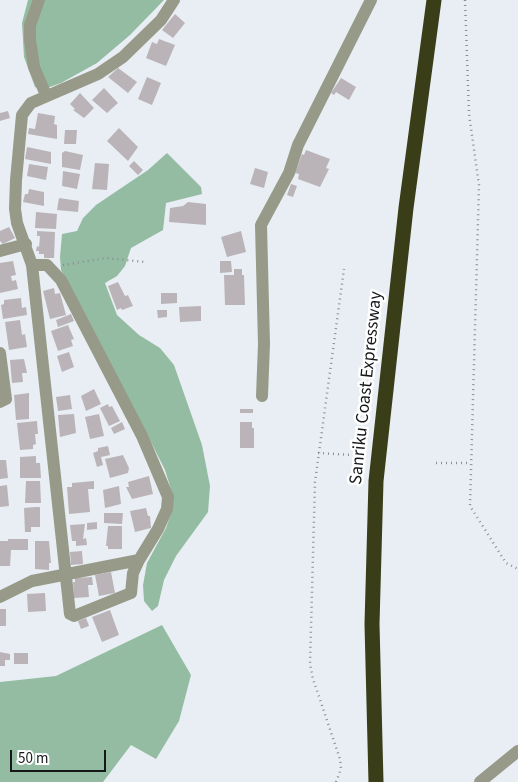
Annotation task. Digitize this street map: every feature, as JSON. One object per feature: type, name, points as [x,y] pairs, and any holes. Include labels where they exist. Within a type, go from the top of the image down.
[{"type":"highway","name":"Sanriku Coast Expressway","points":[[376,782],[372,624],[376,481],[404,218],[434,0]]},
{"type":"street","points":[[39,0],[30,26],[30,40],[34,67],[46,95]]},
{"type":"street","points":[[32,265],[47,266],[61,280],[142,436],[168,497],[167,509],[158,529],[138,560],[133,573],[131,593],[74,616],[70,614],[69,610],[32,265],[17,223],[15,209],[22,115],[31,102],[98,74],[123,57],[161,20],[174,0]]},
{"type":"street","points":[[262,396],[264,344],[261,225],[289,173],[298,145],[371,0]]},
{"type":"street","points":[[0,251],[26,244]]},
{"type":"street","points":[[0,353],[6,400],[0,402]]},
{"type":"street","points":[[0,597],[32,581],[138,560]]},
{"type":"street","points":[[482,782],[518,751]]},
{"type":"path","points":[[466,0],[469,114],[479,185],[470,506],[506,564],[518,569]]},
{"type":"path","points":[[47,266],[106,258],[145,262]]},
{"type":"path","points":[[336,782],[341,769],[340,759],[313,679],[310,664],[315,482],[344,269]]},
{"type":"path","points":[[318,453],[353,455]]},
{"type":"path","points":[[436,463],[471,464]]},
{"type":"green space","points":[[28,0],[164,0],[130,35],[97,63],[61,83],[47,88],[38,88],[35,87],[24,57],[22,23]]},
{"type":"green space","points":[[167,153],[201,187],[202,194],[166,203],[163,230],[131,248],[125,266],[117,276],[105,283],[117,315],[139,335],[160,348],[174,365],[202,445],[210,486],[208,512],[176,556],[164,580],[158,606],[152,611],[144,601],[143,585],[147,563],[166,528],[173,508],[173,496],[165,470],[61,270],[60,257],[62,234],[77,231],[83,218],[96,205],[148,170]]},
{"type":"green space","points":[[162,625],[191,675],[179,721],[156,759],[131,745],[103,782],[0,782],[0,682],[56,676]]},
{"type":"building","points":[[175,14],[185,23],[173,38],[162,30]]},
{"type":"building","points":[[159,39],[175,45],[166,66],[146,58],[152,42],[157,44]]},
{"type":"building","points":[[118,68],[137,82],[128,93],[108,77]]},
{"type":"building","points":[[147,77],[161,83],[152,105],[138,99]]},
{"type":"building","points":[[341,78],[356,87],[349,100],[336,92],[334,95],[331,93]]},
{"type":"building","points":[[104,88],[118,103],[107,113],[92,100]]},
{"type":"building","points":[[80,93],[94,108],[84,118],[73,110],[75,109],[70,104]]},
{"type":"building","points":[[8,111],[10,118],[0,121],[0,113]]},
{"type":"building","points":[[38,113],[55,116],[54,124],[57,125],[57,139],[28,134],[29,128],[35,129]]},
{"type":"building","points":[[119,128],[138,147],[128,161],[107,141]]},
{"type":"building","points":[[65,130],[77,130],[76,144],[64,144]]},
{"type":"building","points":[[27,147],[51,152],[51,164],[25,159]]},
{"type":"building","points":[[306,150],[330,159],[326,168],[329,169],[320,187],[298,179],[299,174],[295,173],[302,154],[304,155]]},
{"type":"building","points":[[65,151],[83,155],[80,170],[62,167],[62,153]]},
{"type":"building","points":[[134,161],[143,170],[138,175],[129,166]]},
{"type":"building","points":[[95,163],[109,164],[107,190],[92,189]]},
{"type":"building","points":[[29,164],[48,167],[46,180],[27,176]]},
{"type":"building","points":[[255,168],[268,172],[264,188],[250,184]]},
{"type":"building","points":[[63,171],[80,174],[77,189],[62,186]]},
{"type":"building","points":[[291,184],[297,186],[293,197],[287,195]]},
{"type":"building","points":[[29,189],[44,192],[44,206],[23,202],[25,194],[28,194]]},
{"type":"building","points":[[59,198],[79,201],[78,212],[57,210]]},
{"type":"building","points":[[188,202],[206,204],[206,225],[169,222],[170,208],[183,206]]},
{"type":"building","points":[[36,212],[57,214],[56,229],[35,228]]},
{"type":"building","points":[[9,227],[15,238],[3,244],[0,241],[0,231]]},
{"type":"building","points":[[37,231],[55,232],[54,258],[44,258],[44,254],[39,254],[39,251],[36,251],[37,246],[39,247],[40,236],[37,236]]},
{"type":"building","points":[[241,231],[246,252],[227,257],[221,237]]},
{"type":"building","points":[[13,261],[16,275],[11,276],[12,281],[16,280],[18,289],[0,293],[0,263]]},
{"type":"building","points":[[220,261],[231,261],[232,272],[220,273]]},
{"type":"building","points":[[234,269],[242,269],[242,275],[244,275],[245,305],[225,305],[224,275],[234,275]]},
{"type":"building","points":[[118,282],[125,296],[128,295],[133,306],[117,310],[108,286]]},
{"type":"building","points":[[54,288],[55,294],[60,293],[66,315],[50,319],[43,291]]},
{"type":"building","points":[[161,293],[177,293],[177,303],[161,304]]},
{"type":"building","points":[[21,298],[22,308],[26,307],[27,315],[3,319],[1,305],[4,304],[4,300]]},
{"type":"building","points":[[201,306],[201,321],[180,322],[179,307]]},
{"type":"building","points":[[157,310],[167,310],[167,317],[158,318]]},
{"type":"building","points":[[71,314],[74,321],[58,327],[56,320]]},
{"type":"building","points":[[20,320],[22,335],[25,334],[27,347],[9,350],[5,322]]},
{"type":"building","points":[[68,325],[74,339],[71,340],[73,346],[58,351],[51,331]]},
{"type":"building","points":[[69,352],[74,367],[62,372],[57,356]]},
{"type":"building","points":[[24,359],[27,373],[22,373],[23,382],[12,383],[10,360]]},
{"type":"building","points":[[94,389],[101,404],[86,411],[81,396]]},
{"type":"building","points":[[29,393],[29,419],[16,420],[14,395]]},
{"type":"building","points":[[70,395],[72,409],[58,411],[56,397]]},
{"type":"building","points":[[108,404],[109,407],[112,406],[120,421],[109,426],[100,408]]},
{"type":"building","points":[[240,409],[253,409],[253,413],[240,413]]},
{"type":"building","points":[[74,414],[76,433],[60,437],[58,415]]},
{"type":"building","points":[[99,414],[104,436],[90,439],[85,417]]},
{"type":"building","points":[[37,421],[38,434],[35,434],[36,444],[33,445],[33,449],[20,450],[17,423]]},
{"type":"building","points":[[122,422],[125,429],[114,434],[111,428]]},
{"type":"building","points":[[240,422],[252,422],[252,428],[254,428],[254,448],[240,448]]},
{"type":"building","points":[[108,446],[110,455],[101,457],[103,465],[97,467],[93,453],[98,451],[98,448]]},
{"type":"building","points":[[123,455],[129,468],[128,473],[110,478],[105,459]]},
{"type":"building","points":[[36,456],[36,463],[40,463],[41,478],[20,478],[20,457]]},
{"type":"building","points":[[0,460],[6,460],[8,478],[0,479]]},
{"type":"building","points":[[149,476],[153,494],[132,499],[126,487],[129,487],[128,482]]},
{"type":"building","points":[[26,481],[40,481],[41,503],[25,503]]},
{"type":"building","points":[[94,481],[94,489],[88,489],[90,512],[69,514],[67,487],[72,487],[72,483]]},
{"type":"building","points":[[7,485],[9,506],[0,507],[0,486]]},
{"type":"building","points":[[119,486],[121,504],[105,508],[103,490]]},
{"type":"building","points":[[40,507],[40,527],[31,527],[31,532],[25,532],[24,508]]},
{"type":"building","points":[[146,508],[148,516],[150,516],[151,528],[135,532],[130,511]]},
{"type":"building","points":[[104,513],[123,513],[122,524],[104,523]]},
{"type":"building","points":[[97,522],[97,529],[87,530],[87,523]]},
{"type":"building","points":[[85,524],[83,539],[86,538],[87,545],[76,546],[76,541],[72,541],[70,525]]},
{"type":"building","points":[[108,526],[122,526],[122,549],[108,549],[108,546],[106,546]]},
{"type":"building","points":[[8,539],[28,539],[28,550],[11,550],[10,566],[0,566],[0,541],[8,541]]},
{"type":"building","points":[[35,541],[49,541],[51,563],[49,563],[49,570],[35,569]]},
{"type":"building","points":[[82,551],[83,564],[71,565],[70,552]]},
{"type":"building","points":[[111,572],[115,593],[99,596],[95,575]]},
{"type":"building","points":[[92,577],[93,585],[88,585],[89,597],[74,598],[73,582],[75,582],[75,578]]},
{"type":"building","points":[[45,593],[46,611],[28,612],[27,594]]},
{"type":"building","points":[[0,609],[6,609],[6,626],[0,626]]},
{"type":"building","points":[[110,610],[119,635],[102,642],[92,617]]},
{"type":"building","points":[[86,618],[89,626],[81,629],[78,621]]},
{"type":"building","points":[[0,652],[10,654],[10,660],[5,660],[5,666],[0,666]]},
{"type":"building","points":[[14,653],[28,653],[28,664],[14,664]]}]
